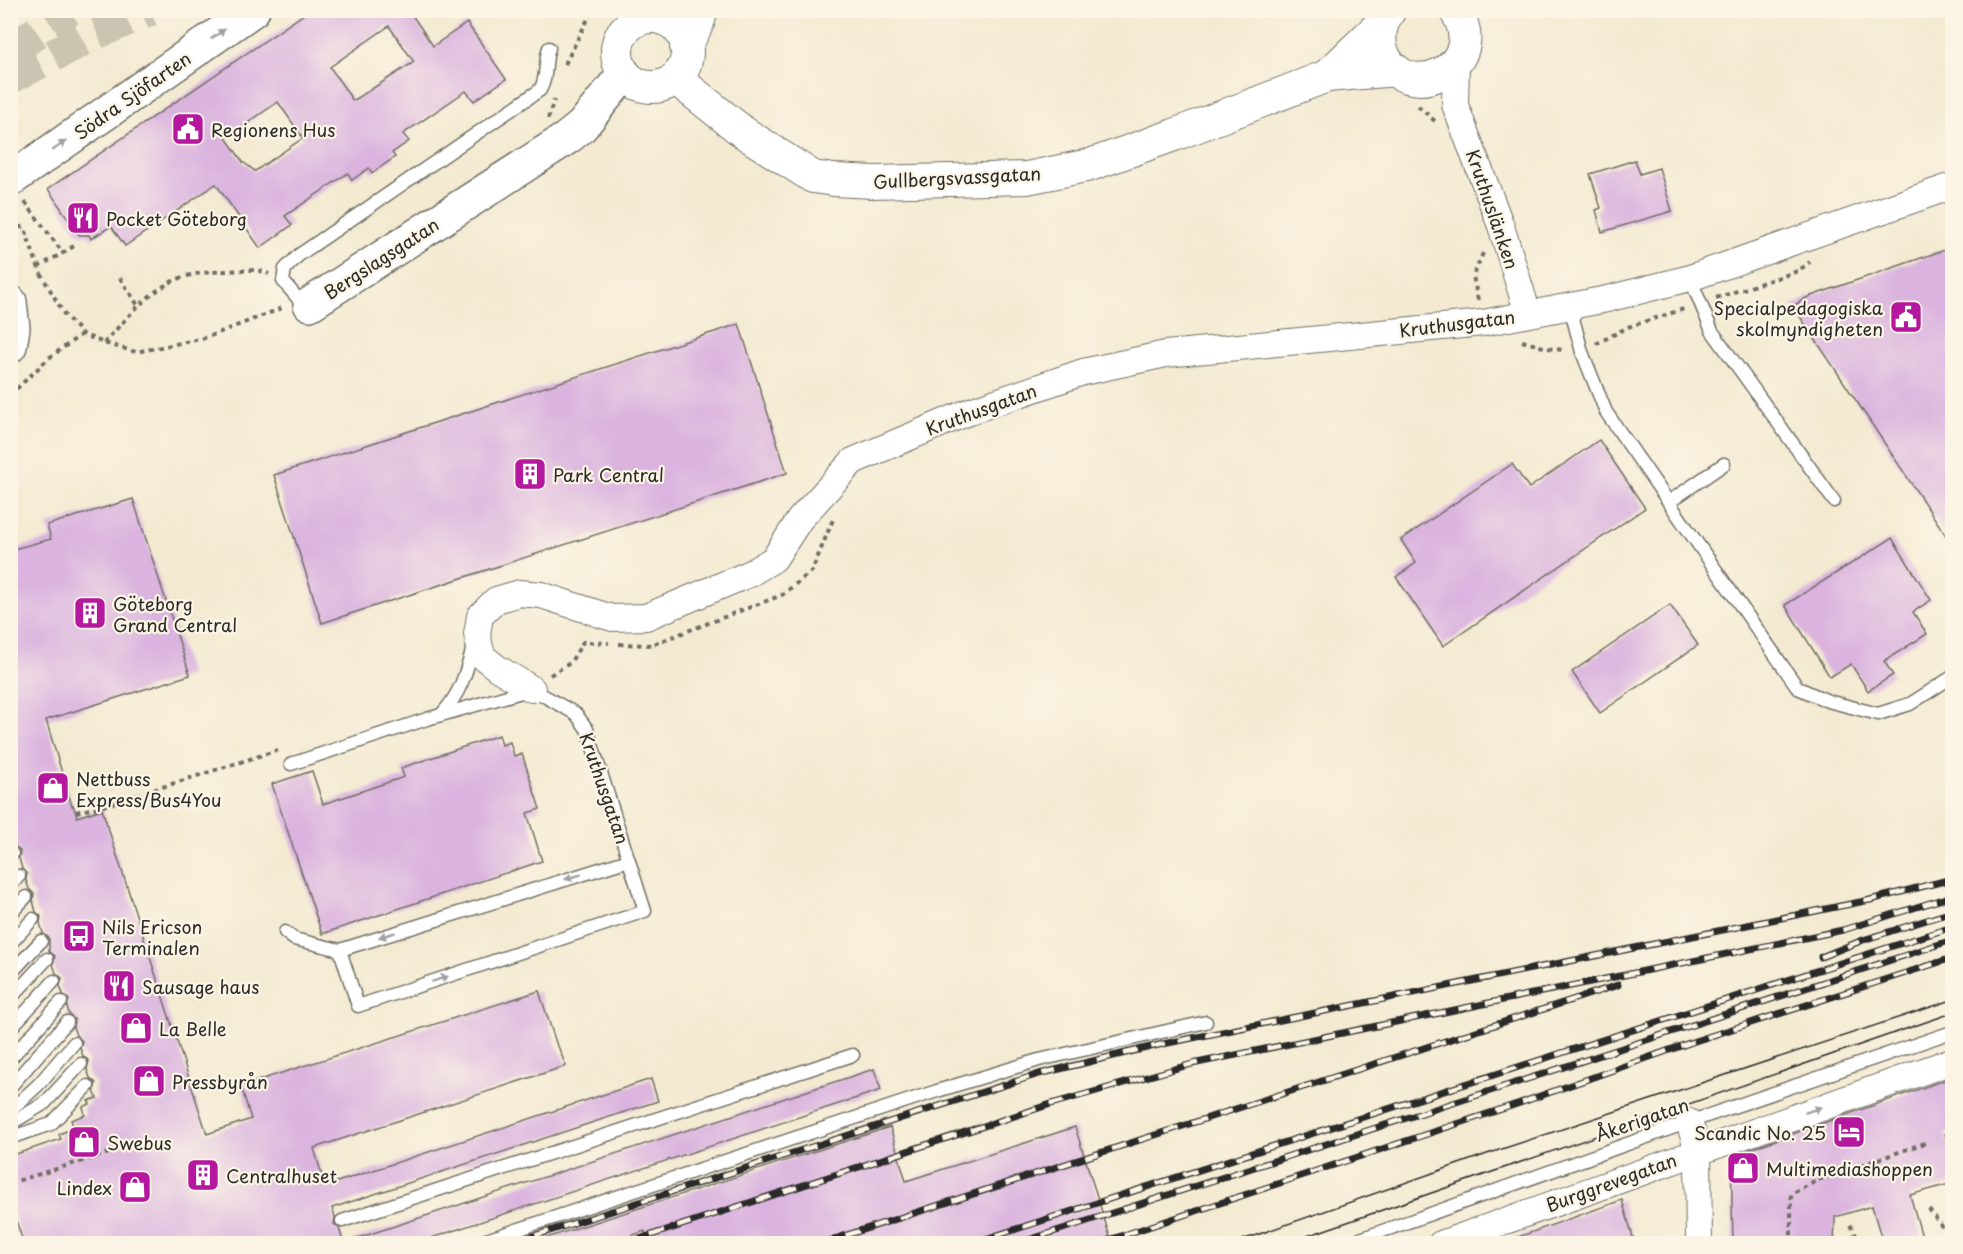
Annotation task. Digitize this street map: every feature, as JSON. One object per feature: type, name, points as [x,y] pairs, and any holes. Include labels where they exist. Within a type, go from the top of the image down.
[{"type":"main road","name":"Södra Sjöfarten","points":[[17,189],[253,10]]},
{"type":"main road","name":"Bergslagsgatan","points":[[310,304],[567,138],[582,126],[624,74]]},
{"type":"street","points":[[686,46],[681,33],[669,22],[647,14],[631,24],[621,36],[618,43],[618,59],[624,74],[636,83],[649,87],[663,85],[675,78],[684,66],[686,46],[702,10]]},
{"type":"street","name":"Gullbergsvassgatan","points":[[675,78],[743,132],[813,177],[874,182],[1027,178],[1090,165],[1327,76],[1386,17]]},
{"type":"street","name":"Gullbergsvassgatan","points":[[1386,17],[1380,33],[1382,49],[1387,60],[1410,84]]},
{"type":"street","points":[[1456,63],[1464,44],[1468,17]]},
{"type":"street","name":"Gullbergsvassgatan","points":[[1327,76],[1410,84],[1440,75],[1456,63]]},
{"type":"street","name":"Kruthuslänken","points":[[1456,63],[1455,105],[1501,226],[1528,314]]},
{"type":"street","points":[[1410,84],[1455,105]]},
{"type":"street","name":"Kruthusgatan","points":[[538,684],[496,668],[482,656],[477,634],[480,616],[496,600],[520,593],[541,596],[612,618],[646,617],[749,574],[774,559],[800,519],[853,461],[973,410],[1083,372],[1166,354],[1483,323],[1570,307],[1690,278],[1953,186]]},
{"type":"street","name":"Burggrevegatan","points":[[1441,1244],[1698,1150],[1953,1061]]},
{"type":"street","points":[[1689,1122],[1698,1150],[1699,1244]]},
{"type":"lane","points":[[284,281],[285,269],[299,255],[540,90],[544,83],[549,48]]},
{"type":"lane","points":[[1690,278],[1712,331],[1834,501]]},
{"type":"lane","name":"Bergslagsgatan","points":[[284,281],[299,300],[310,304]]},
{"type":"lane","points":[[1570,307],[1582,352],[1606,412],[1798,688],[1828,701],[1878,714],[1910,704],[1953,677]]},
{"type":"lane","points":[[1669,502],[1724,464]]},
{"type":"lane","name":"Kruthusgatan","points":[[441,715],[458,694],[477,634]]},
{"type":"lane","points":[[291,764],[538,684]]},
{"type":"lane","name":"Kruthusgatan","points":[[340,950],[358,1006],[645,911],[587,729],[576,714],[538,684]]},
{"type":"lane","points":[[285,932],[294,939],[340,950],[629,860]]},
{"type":"lane","points":[[10,886],[19,876]]},
{"type":"lane","points":[[10,914],[26,897]]},
{"type":"lane","points":[[10,944],[33,919]]},
{"type":"lane","points":[[10,974],[41,942]]},
{"type":"lane","points":[[10,999],[47,959]]},
{"type":"lane","points":[[10,1029],[54,981]]},
{"type":"lane","points":[[10,1059],[61,1002]]},
{"type":"lane","points":[[10,1087],[68,1022]]},
{"type":"lane","points":[[474,1244],[926,1095],[1040,1060],[1206,1022]]},
{"type":"lane","name":"Åkerigatan","points":[[1346,1244],[1689,1122],[1953,1032]]},
{"type":"lane","points":[[10,1111],[39,1084],[74,1043]]},
{"type":"lane","points":[[342,1221],[853,1055]]},
{"type":"lane","points":[[10,1124],[45,1103],[81,1064]]},
{"type":"lane","points":[[10,1138],[51,1124],[88,1086]]},
{"type":"path","points":[[563,70],[590,15],[608,10]]},
{"type":"path","points":[[1410,84],[1422,108],[1439,125]]},
{"type":"path","points":[[17,189],[63,253]]},
{"type":"path","points":[[10,227],[24,227],[38,267],[50,292],[64,314],[82,334],[49,358],[10,395]]},
{"type":"path","points":[[38,267],[77,244]]},
{"type":"path","points":[[1483,323],[1473,276],[1485,248]]},
{"type":"path","points":[[104,343],[125,319],[164,286],[191,275],[258,269],[284,281]]},
{"type":"path","points":[[120,278],[139,307]]},
{"type":"path","points":[[538,684],[570,663],[584,642],[651,645],[782,596],[812,571],[831,529],[837,507]]},
{"type":"path","points":[[1791,1244],[1791,1194],[1818,1180],[1925,1143]]},
{"type":"path","points":[[10,1183],[112,1152]]},
{"type":"path","points":[[1929,1209],[1952,1239]]},
{"type":"path","points":[[1850,1225],[1861,1244]]},
{"type":"building","name":"Regionens Hus","points":[[310,10],[413,10],[410,12],[433,46],[467,23],[506,79],[474,101],[466,91],[403,134],[409,141],[392,153],[395,157],[372,173],[369,168],[352,180],[348,173],[285,216],[292,225],[260,248],[216,184],[125,246],[111,226],[91,239],[89,235],[79,235],[48,189]],"holes":[[[389,26],[414,62],[353,101],[330,67]],[[278,102],[303,138],[255,171],[243,162],[226,138]]]},
{"type":"building","points":[[1635,160],[1640,174],[1659,168],[1672,211],[1602,232],[1596,210],[1601,208],[1590,174]]},
{"type":"building","points":[[1953,247],[1953,546],[1793,306],[1808,297]]},
{"type":"building","name":"Park Central","points":[[739,324],[787,473],[322,623],[274,475]]},
{"type":"building","points":[[1599,440],[1645,508],[1443,646],[1396,577],[1416,563],[1401,540],[1512,464],[1529,488]]},
{"type":"building","points":[[133,499],[190,675],[46,720],[77,817],[102,809],[207,1134],[251,1119],[241,1086],[539,991],[566,1066],[314,1148],[325,1186],[651,1079],[658,1101],[332,1208],[335,1217],[334,1224],[339,1228],[344,1244],[24,1244],[10,1203],[10,1156],[61,1139],[59,1134],[74,1128],[71,1120],[85,1115],[83,1107],[90,1104],[88,1101],[97,1098],[94,1091],[96,1083],[90,1078],[87,1069],[89,1061],[83,1056],[80,1048],[82,1041],[76,1035],[73,1027],[75,1020],[69,1014],[67,1007],[69,1000],[63,994],[60,986],[62,978],[56,973],[53,964],[55,956],[49,951],[49,938],[43,933],[40,923],[41,916],[36,912],[33,901],[34,894],[29,889],[27,874],[22,869],[20,851],[15,846],[10,832],[10,550],[51,539],[47,525]]},
{"type":"building","points":[[1892,538],[1931,600],[1913,612],[1927,634],[1884,661],[1893,675],[1868,691],[1851,664],[1830,677],[1785,605]]},
{"type":"building","points":[[1670,605],[1698,645],[1600,713],[1572,672]]},
{"type":"building","points":[[499,735],[502,745],[510,742],[514,756],[522,754],[540,809],[527,813],[542,861],[322,934],[272,784],[312,771],[323,804],[404,777],[401,768]]},
{"type":"building","points":[[874,1069],[881,1090],[413,1244],[353,1244],[352,1240]]},
{"type":"building","points":[[1953,1077],[1953,1132],[1945,1134],[1953,1155],[1953,1183],[1910,1195],[1924,1244],[1883,1244],[1872,1206],[1835,1217],[1834,1244],[1733,1244],[1731,1156]]},
{"type":"building","points":[[890,1127],[906,1181],[1075,1127],[1110,1237],[1090,1244],[647,1244],[645,1231],[607,1244],[541,1244],[540,1240]]},
{"type":"building","points":[[1622,1200],[1635,1244],[1508,1244],[1507,1241]]},
{"type":"tunnel","points":[[10,51],[69,10]]},
{"type":"tunnel","points":[[10,78],[96,33],[150,10]]},
{"type":"tram line","points":[[1231,1244],[1487,1154],[1952,1000]]},
{"type":"tram line","points":[[1284,1244],[1952,1013]]},
{"type":"railway","points":[[509,1244],[1039,1074],[1163,1044],[1870,900],[1952,879]]},
{"type":"railway","points":[[624,1244],[1051,1104],[1192,1064],[1843,930],[1952,896]]},
{"type":"railway","points":[[1821,957],[1863,940],[1952,912]]},
{"type":"railway","points":[[970,1244],[1952,927]]},
{"type":"railway","points":[[1016,1244],[1952,940]]},
{"type":"railway","points":[[1097,1244],[1520,1103],[1695,1041],[1952,958]]},
{"type":"railway","points":[[819,1244],[1618,985]]},
{"type":"place","name":"Regionens Hus","points":[[188,129]]},
{"type":"place","name":"Pocket Göteborg","points":[[83,218]]},
{"type":"place","name":"Specialpedagogiska skolmyndigheten","points":[[1906,317]]},
{"type":"place","name":"Park Central","points":[[530,474]]},
{"type":"place","name":"Göteborg Grand Central","points":[[90,613]]},
{"type":"place","name":"Nettbuss Express/Bus4You","points":[[53,788]]},
{"type":"place","name":"Nils Ericson Terminalen","points":[[79,936]]},
{"type":"place","name":"Sausage haus","points":[[119,986]]},
{"type":"place","name":"La Belle","points":[[136,1028]]},
{"type":"place","name":"Pressbyrån","points":[[149,1081]]},
{"type":"place","name":"Scandic No. 25","points":[[1849,1132]]},
{"type":"place","name":"Swebus","points":[[84,1142]]},
{"type":"place","name":"Multimediashoppen","points":[[1743,1168]]},
{"type":"place","name":"Centralhuset","points":[[203,1175]]},
{"type":"place","name":"Lindex","points":[[135,1187]]}]
